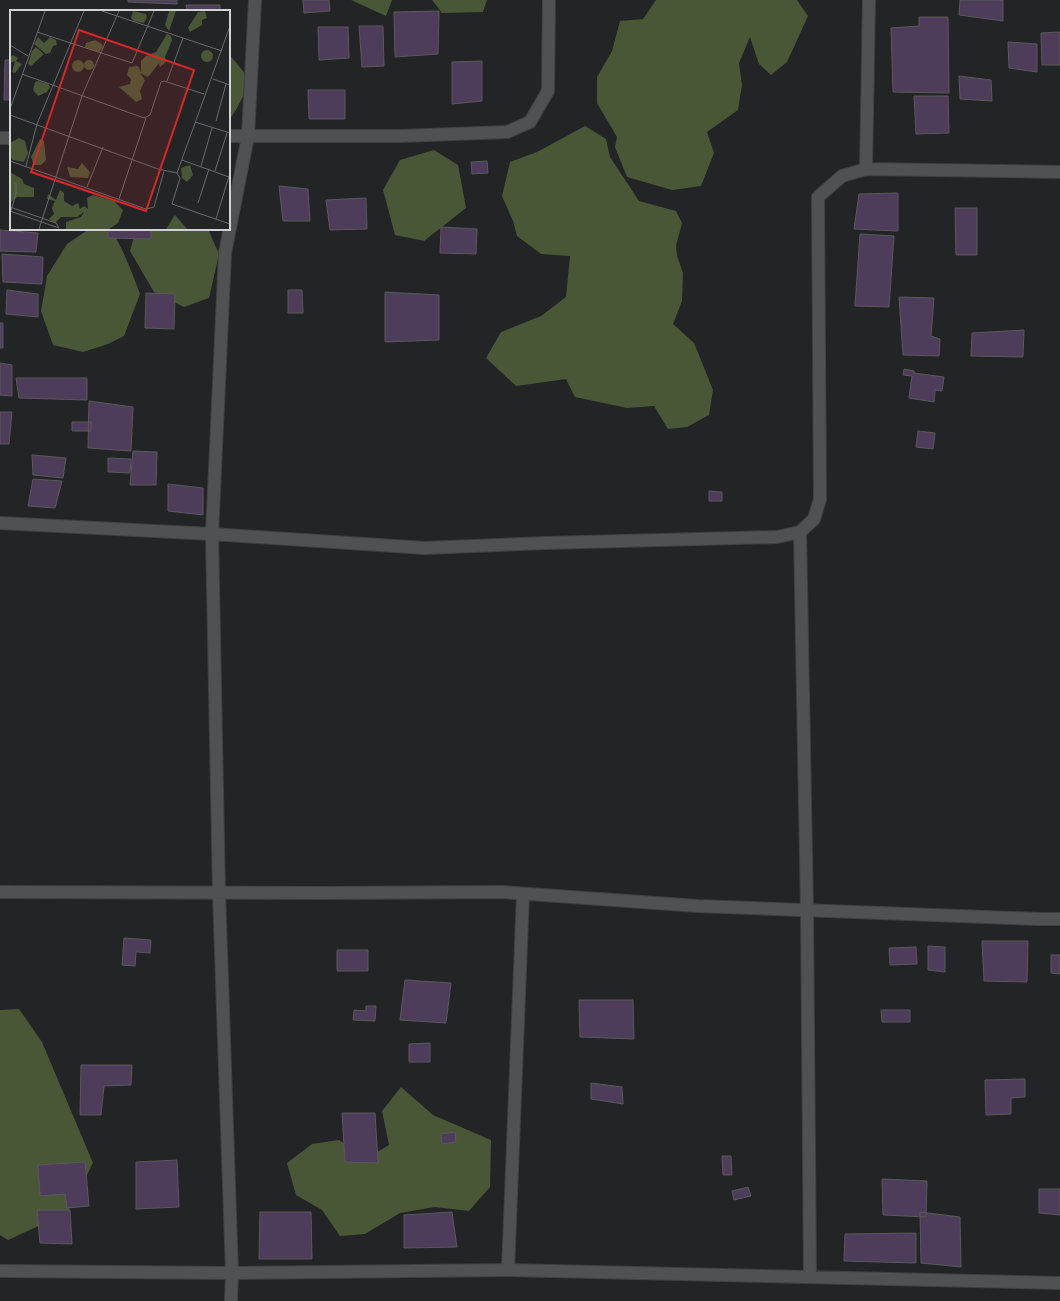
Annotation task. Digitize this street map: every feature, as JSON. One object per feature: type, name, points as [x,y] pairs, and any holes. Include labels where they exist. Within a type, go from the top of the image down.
[{"type":"street","points":[[230,228],[248,136],[255,0]]},
{"type":"street","points":[[230,136],[401,136],[507,132],[530,122],[548,91],[550,0]]},
{"type":"street","points":[[866,170],[869,0]]},
{"type":"street","points":[[0,523],[212,534],[425,548],[777,537],[800,532],[814,519],[820,499],[818,197],[842,176],[866,170],[1060,172]]},
{"type":"street","points":[[230,230],[225,253],[212,534],[219,892],[232,1273],[231,1301]]},
{"type":"street","points":[[800,532],[807,911],[810,1276]]},
{"type":"street","points":[[0,892],[502,892],[698,906],[1060,919]]},
{"type":"street","points":[[508,1270],[523,894]]},
{"type":"street","points":[[0,1271],[232,1273],[508,1270],[1060,1283]]},
{"type":"green space","points":[[351,0],[392,0],[386,16]]},
{"type":"green space","points":[[432,0],[487,0],[483,12],[442,13]]},
{"type":"green space","points":[[656,0],[797,0],[808,16],[787,62],[771,75],[759,64],[750,37],[739,63],[742,85],[738,110],[707,132],[714,153],[701,186],[672,190],[627,177],[615,147],[617,137],[597,103],[597,77],[612,51],[620,21],[643,19]]},
{"type":"green space","points":[[230,55],[251,81],[230,119]]},
{"type":"green space","points":[[585,126],[606,139],[610,157],[639,201],[676,211],[682,223],[676,246],[677,256],[683,273],[682,301],[673,324],[694,343],[713,390],[709,415],[687,427],[668,429],[654,406],[627,408],[575,397],[566,379],[516,386],[486,358],[501,332],[541,316],[566,297],[570,256],[541,254],[517,236],[513,221],[502,196],[510,162],[537,152]]},
{"type":"green space","points":[[434,150],[458,165],[466,208],[424,241],[395,235],[383,190],[400,160]]},
{"type":"green space","points":[[88,230],[104,230],[113,235],[120,245],[128,262],[140,294],[124,336],[108,344],[83,352],[53,345],[41,311],[47,276],[67,244]]},
{"type":"green space","points":[[136,230],[208,230],[219,254],[209,298],[184,307],[154,292],[130,251]]},
{"type":"green space","points":[[19,1009],[42,1042],[93,1163],[67,1213],[8,1240],[0,1235],[0,1010]]},
{"type":"green space","points":[[401,1087],[433,1115],[491,1140],[490,1187],[469,1211],[435,1207],[400,1213],[365,1234],[340,1236],[322,1210],[296,1195],[287,1163],[312,1144],[339,1140],[367,1158],[389,1145],[382,1111]]},
{"type":"building","points":[[128,0],[177,0],[177,4],[128,2]]},
{"type":"building","points":[[303,0],[329,0],[330,11],[304,13]]},
{"type":"building","points":[[960,0],[1003,0],[1003,21],[959,15]]},
{"type":"building","points":[[186,5],[220,5],[220,10],[187,10]]},
{"type":"building","points":[[439,11],[438,54],[395,57],[394,12]]},
{"type":"building","points":[[919,17],[948,17],[949,93],[893,92],[891,28],[919,26]]},
{"type":"building","points":[[359,26],[383,26],[384,66],[362,67]]},
{"type":"building","points":[[318,27],[348,27],[349,58],[319,60]]},
{"type":"building","points":[[1060,32],[1060,65],[1042,65],[1041,33]]},
{"type":"building","points":[[1008,42],[1037,44],[1037,72],[1009,68]]},
{"type":"building","points":[[5,60],[10,60],[10,100],[4,100]]},
{"type":"building","points":[[482,61],[482,101],[452,104],[452,62]]},
{"type":"building","points":[[959,76],[991,80],[992,101],[960,99]]},
{"type":"building","points":[[308,90],[345,90],[345,119],[309,119]]},
{"type":"building","points":[[914,96],[948,96],[949,133],[916,134]]},
{"type":"building","points":[[487,161],[488,173],[472,174],[471,162]]},
{"type":"building","points":[[279,186],[308,189],[310,221],[283,221]]},
{"type":"building","points":[[898,193],[898,231],[854,229],[859,194]]},
{"type":"building","points":[[366,198],[367,229],[330,230],[326,200]]},
{"type":"building","points":[[955,208],[977,208],[977,255],[956,255]]},
{"type":"building","points":[[441,227],[477,229],[476,254],[440,253]]},
{"type":"building","points":[[0,230],[38,233],[36,252],[0,251]]},
{"type":"building","points":[[108,230],[151,230],[151,239],[108,238]]},
{"type":"building","points":[[860,234],[894,236],[889,307],[855,306]]},
{"type":"building","points":[[2,254],[43,257],[42,284],[3,282]]},
{"type":"building","points":[[7,290],[38,294],[38,317],[6,314]]},
{"type":"building","points":[[288,290],[302,290],[303,313],[288,313]]},
{"type":"building","points":[[385,292],[439,295],[439,340],[385,342]]},
{"type":"building","points":[[146,293],[175,294],[174,329],[145,328]]},
{"type":"building","points":[[899,297],[934,298],[931,336],[940,339],[939,356],[903,355]]},
{"type":"building","points":[[0,323],[3,323],[3,348],[0,348]]},
{"type":"building","points":[[1024,330],[1023,357],[971,356],[972,333]]},
{"type":"building","points":[[0,363],[12,365],[12,396],[0,395]]},
{"type":"building","points":[[904,369],[914,371],[914,373],[944,377],[942,391],[935,390],[934,402],[909,398],[912,376],[903,375]]},
{"type":"building","points":[[16,378],[87,378],[87,400],[19,398]]},
{"type":"building","points":[[89,401],[133,407],[131,451],[88,448]]},
{"type":"building","points":[[0,412],[12,412],[9,444],[0,444]]},
{"type":"building","points":[[72,422],[91,422],[91,431],[72,431]]},
{"type":"building","points":[[918,431],[935,433],[933,449],[916,447]]},
{"type":"building","points":[[133,451],[157,452],[156,485],[130,485]]},
{"type":"building","points":[[32,455],[66,458],[63,478],[33,475]]},
{"type":"building","points":[[108,458],[131,459],[130,473],[108,472]]},
{"type":"building","points":[[33,479],[62,481],[55,508],[28,506]]},
{"type":"building","points":[[168,484],[203,488],[203,515],[168,511]]},
{"type":"building","points":[[709,491],[722,492],[722,501],[709,501]]},
{"type":"building","points":[[124,938],[151,940],[150,953],[136,952],[135,966],[122,965]]},
{"type":"building","points":[[982,941],[1028,941],[1027,982],[984,981]]},
{"type":"building","points":[[928,946],[945,947],[945,972],[928,970]]},
{"type":"building","points":[[916,947],[917,964],[890,965],[889,948]]},
{"type":"building","points":[[337,950],[368,950],[368,971],[337,971]]},
{"type":"building","points":[[1051,955],[1060,955],[1060,974],[1051,973]]},
{"type":"building","points":[[405,980],[451,983],[446,1023],[400,1020]]},
{"type":"building","points":[[579,1000],[633,1000],[634,1039],[580,1037]]},
{"type":"building","points":[[366,1006],[376,1006],[375,1021],[353,1020],[354,1010],[366,1011]]},
{"type":"building","points":[[881,1010],[910,1010],[910,1022],[882,1022]]},
{"type":"building","points":[[430,1043],[430,1062],[409,1062],[409,1044]]},
{"type":"building","points":[[81,1065],[132,1065],[131,1085],[104,1086],[101,1115],[80,1115]]},
{"type":"building","points":[[1025,1079],[1025,1097],[1011,1098],[1011,1114],[986,1115],[985,1080]]},
{"type":"building","points":[[591,1083],[622,1087],[623,1104],[591,1099]]},
{"type":"building","points":[[342,1113],[375,1113],[378,1163],[345,1162]]},
{"type":"building","points":[[455,1132],[456,1142],[442,1144],[441,1134]]},
{"type":"building","points":[[722,1156],[731,1156],[732,1175],[723,1175]]},
{"type":"building","points":[[177,1160],[179,1207],[136,1209],[136,1162]]},
{"type":"building","points":[[85,1162],[89,1206],[67,1208],[65,1194],[40,1196],[38,1165]]},
{"type":"building","points":[[882,1179],[927,1181],[926,1217],[883,1215]]},
{"type":"building","points":[[748,1187],[751,1196],[734,1200],[732,1191]]},
{"type":"building","points":[[1039,1189],[1060,1189],[1060,1215],[1039,1213]]},
{"type":"building","points":[[37,1210],[70,1210],[72,1244],[40,1243]]},
{"type":"building","points":[[260,1212],[311,1212],[312,1259],[259,1259]]},
{"type":"building","points":[[452,1212],[457,1247],[404,1248],[404,1215]]},
{"type":"building","points":[[920,1212],[960,1217],[961,1267],[921,1263]]},
{"type":"building","points":[[916,1233],[916,1263],[844,1261],[845,1234]]}]
